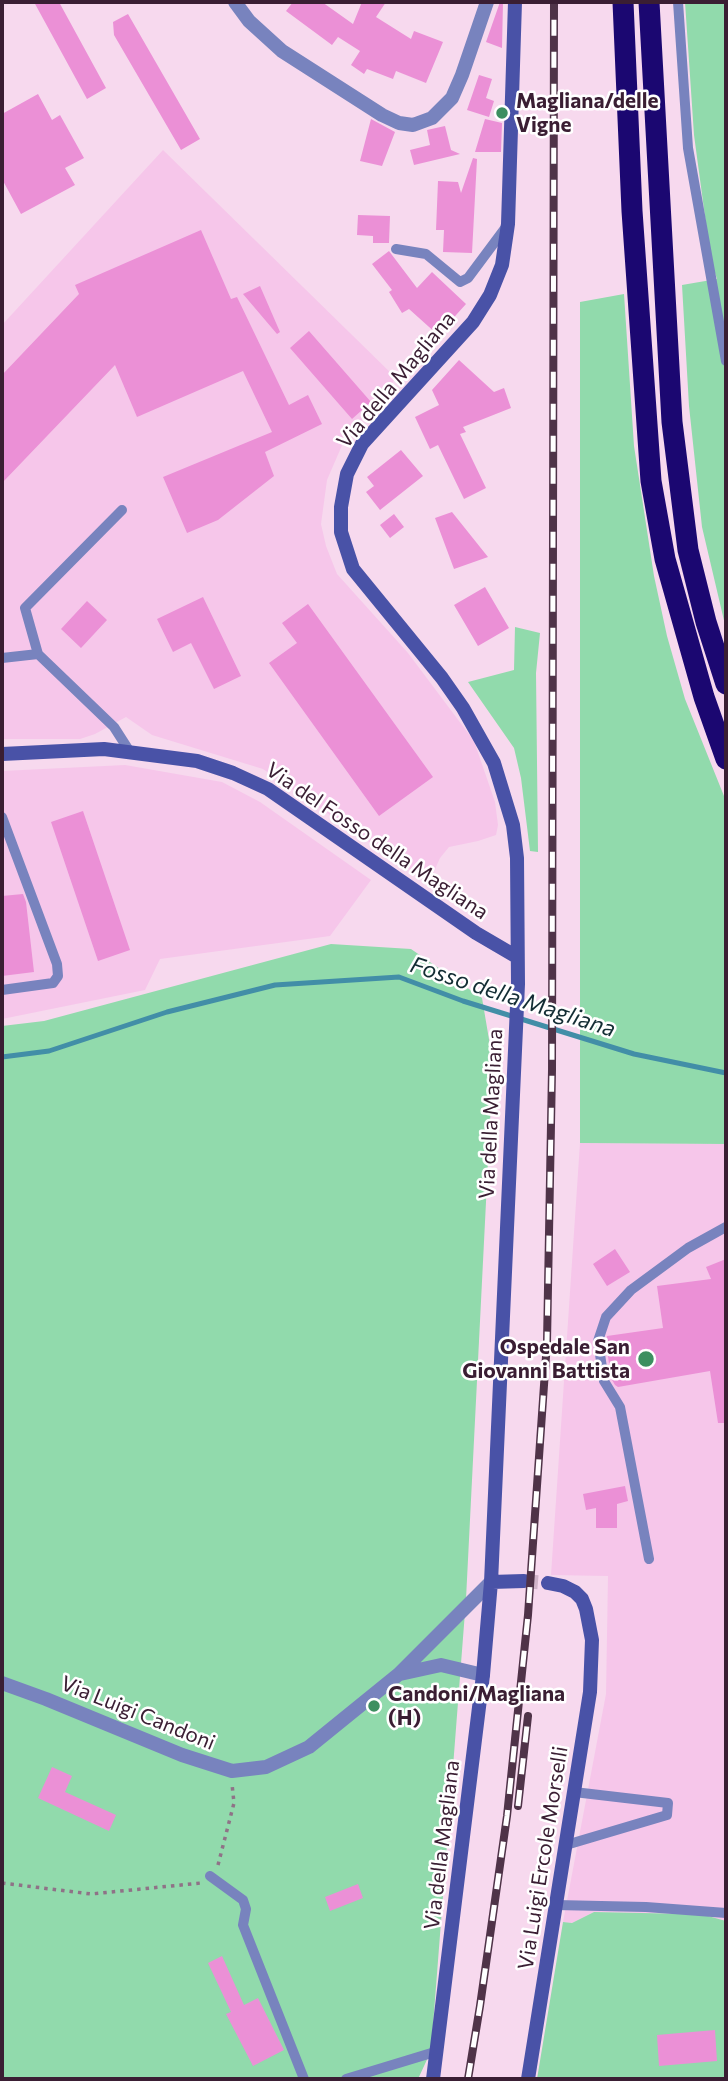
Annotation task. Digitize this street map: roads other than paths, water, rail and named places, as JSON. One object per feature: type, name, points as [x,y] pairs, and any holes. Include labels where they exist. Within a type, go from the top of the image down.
[{"type":"highway","points":[[624,2],[635,261],[651,481],[664,559],[704,697],[726,759]]},
{"type":"highway","points":[[649,2],[672,422],[688,550],[706,622],[726,684]]},
{"type":"main road","name":"Via della Magliana","points":[[433,2079],[483,1675],[491,1582],[518,984],[517,859],[513,825],[497,772],[463,708],[421,649],[353,569],[344,546],[340,519],[347,474],[362,444],[441,359],[486,303],[502,265],[508,224],[515,2]]},
{"type":"main road","name":"Via del Fosso della Magliana","points":[[2,754],[104,749],[197,761],[233,773],[268,789],[476,933],[517,957]]},
{"type":"main road","points":[[491,1582],[524,1581]]},
{"type":"main road","name":"Via Luigi Ercole Morselli","points":[[528,2079],[590,1692],[592,1640],[586,1609],[582,1599],[563,1586],[548,1583]]},
{"type":"street","points":[[235,2],[249,21],[282,51],[382,116],[413,125],[432,118],[452,98],[487,2]]},
{"type":"street","name":"Via Luigi Candoni","points":[[2,1683],[182,1755],[232,1771],[266,1767],[309,1747],[399,1674],[491,1582]]},
{"type":"street","name":"Via Luigi Candoni","points":[[399,1674],[441,1665],[483,1675]]},
{"type":"lane","points":[[678,2],[688,148],[726,360]]},
{"type":"lane","points":[[396,249],[426,254],[460,282],[468,278],[508,224]]},
{"type":"lane","points":[[122,510],[25,608],[38,654],[114,727],[130,752]]},
{"type":"lane","points":[[2,658],[38,654]]},
{"type":"lane","points":[[2,817],[58,964],[58,976],[52,983],[2,990]]},
{"type":"lane","points":[[649,1559],[620,1407],[604,1381],[598,1341],[606,1317],[631,1290],[688,1248],[726,1227]]},
{"type":"lane","points":[[566,1845],[667,1815],[668,1803],[574,1792]]},
{"type":"lane","points":[[210,1876],[243,1900],[246,1909],[243,1926],[304,2079]]},
{"type":"lane","points":[[556,1905],[646,1907],[726,1913]]},
{"type":"lane","points":[[346,2079],[438,2051]]},
{"type":"waterway","name":"Fosso della Magliana","points":[[2,1057],[49,1051],[167,1012],[275,985],[399,977],[463,1001],[634,1054],[726,1073]]},
{"type":"tunnel","points":[[524,1581],[548,1583]]},
{"type":"railway","points":[[468,2079],[507,1816],[528,1615],[547,1342],[552,1070],[554,2]]},
{"type":"railway","points":[[518,1806],[528,1716]]},
{"type":"place","name":"Magliana/delle Vigne","points":[[502,113]]},
{"type":"place","name":"Ospedale San Giovanni Battista","points":[[646,1359]]},
{"type":"place","name":"Candoni/Magliana (H)","points":[[374,1706]]}]
